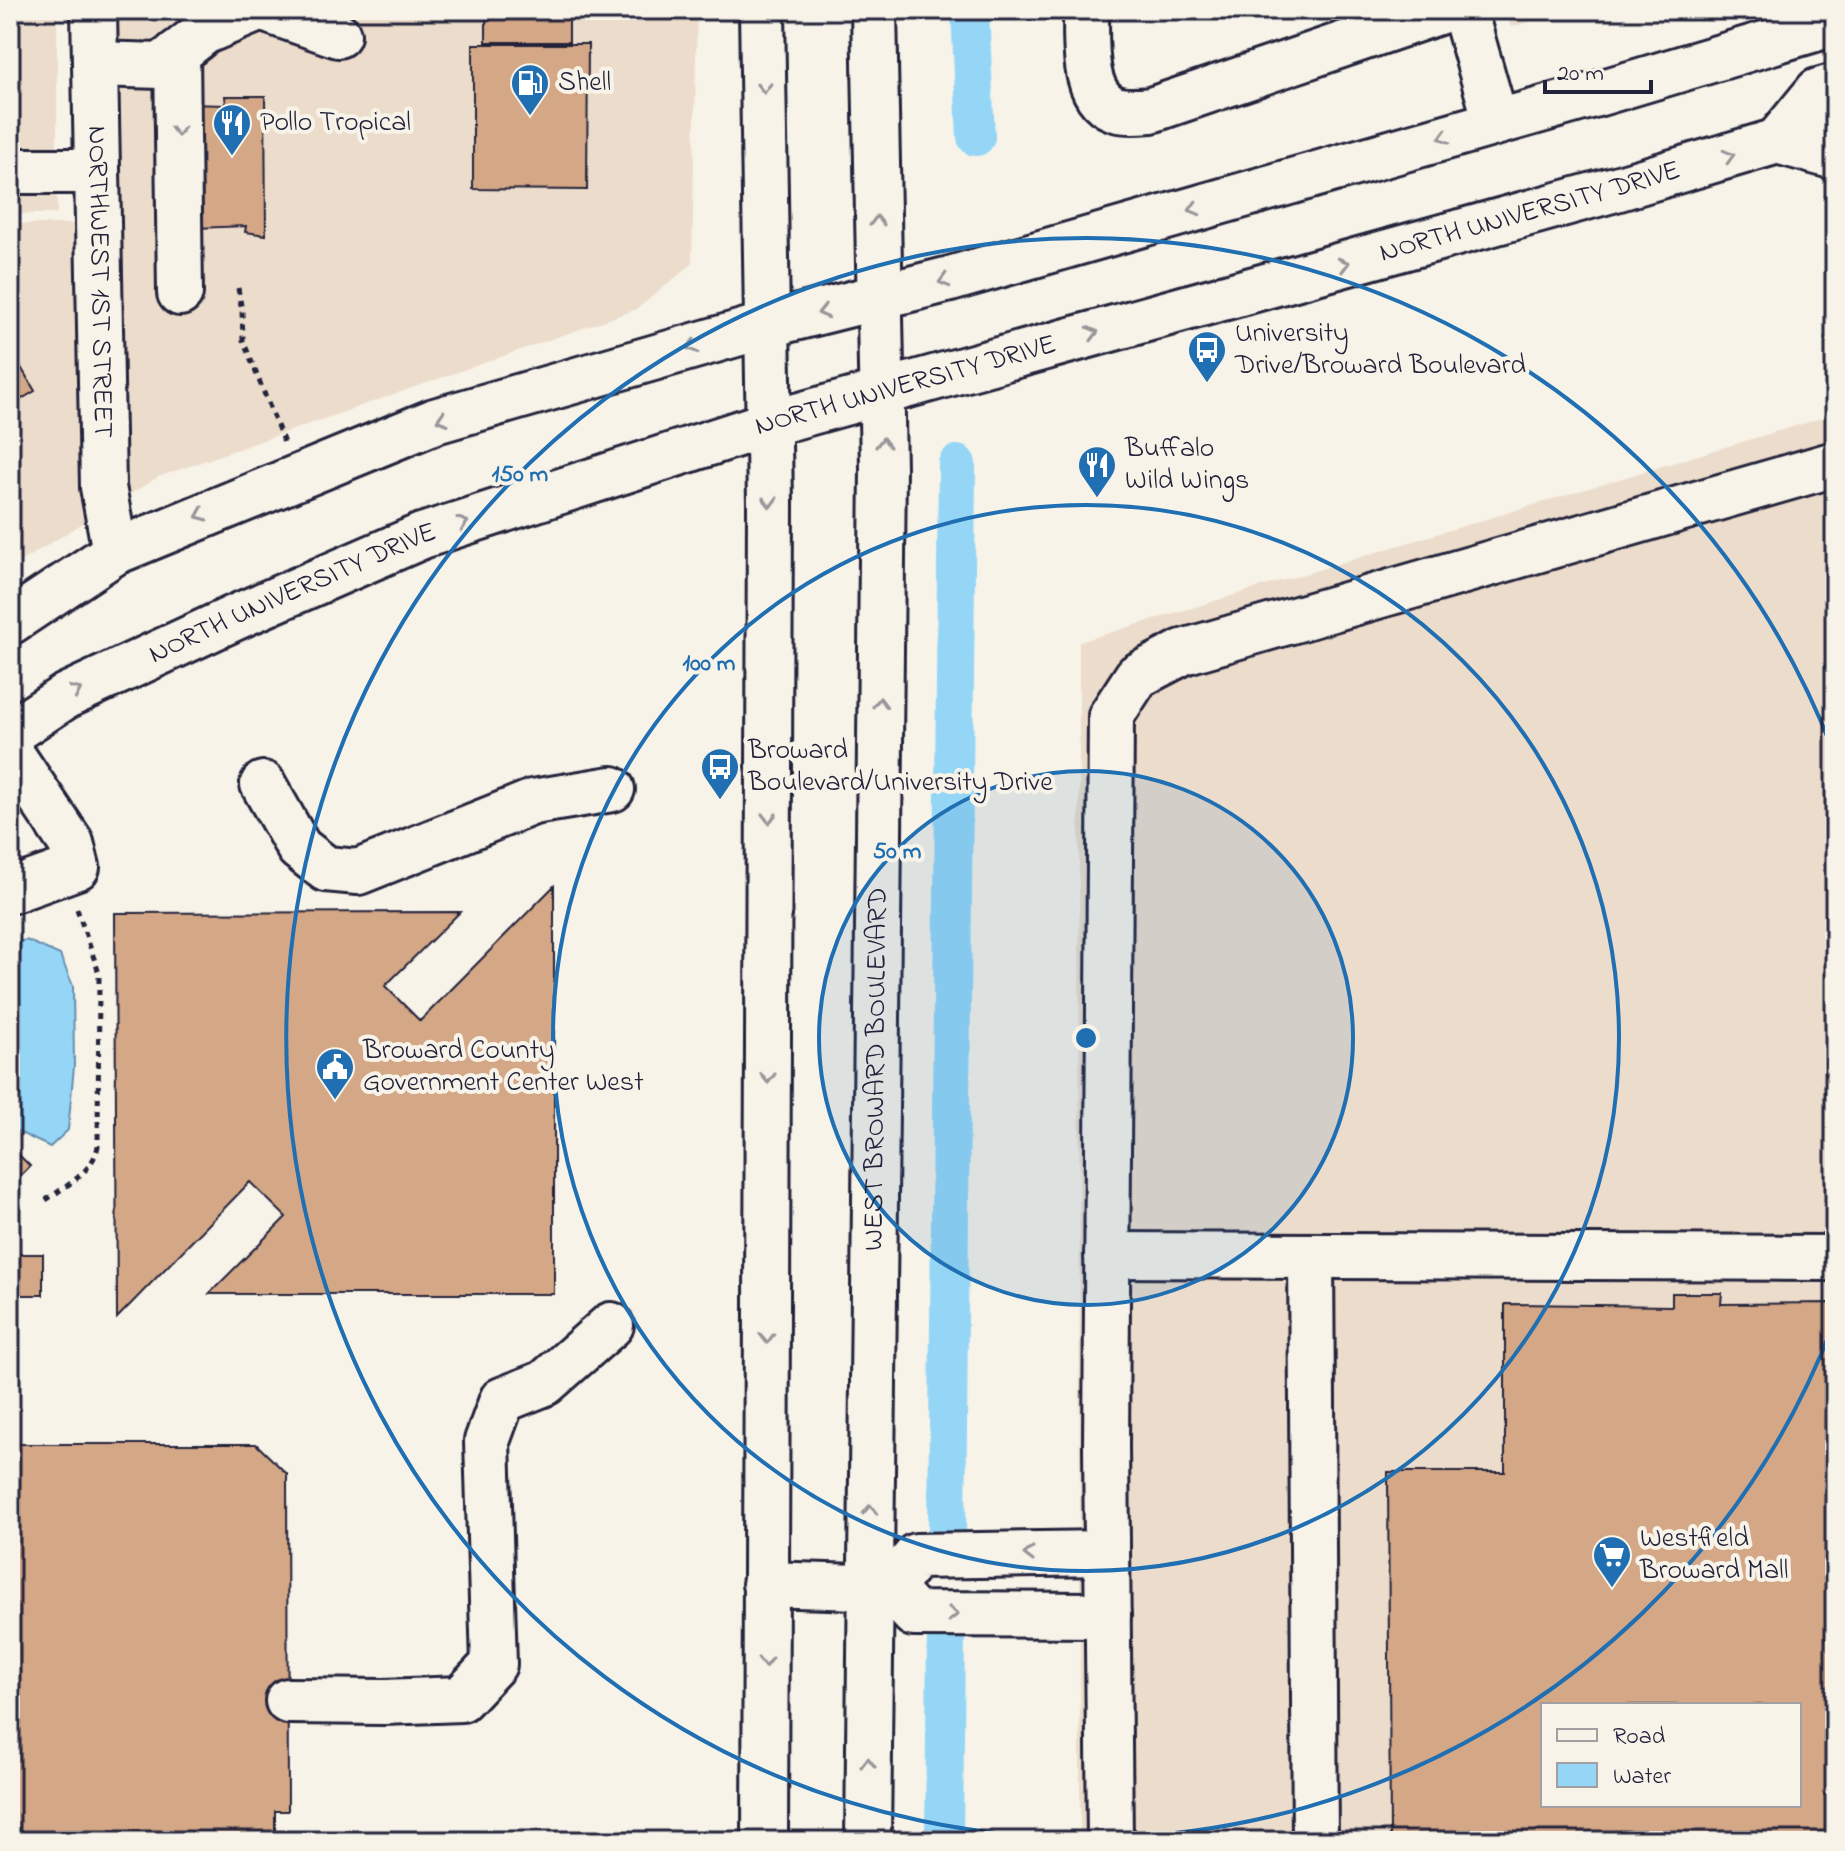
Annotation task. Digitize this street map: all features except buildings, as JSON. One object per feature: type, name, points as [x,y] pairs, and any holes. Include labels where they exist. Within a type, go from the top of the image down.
[{"type":"main road","name":"NORTHWEST 1ST STREET","points":[[94,10],[103,487],[115,552]]},
{"type":"main road","points":[[95,64],[161,66],[204,32],[256,10]]},
{"type":"main road","points":[[266,10],[338,35]]},
{"type":"main road","points":[[762,10],[770,504],[765,1841]]},
{"type":"main road","name":"WEST BROWARD BOULEVARD","points":[[868,1841],[880,1588],[883,392],[878,299],[874,10]]},
{"type":"main road","points":[[1086,10],[1087,61],[1092,83],[1099,95],[1115,109],[1131,112],[1151,110],[1444,10]]},
{"type":"main road","points":[[1464,10],[1496,122]]},
{"type":"main road","points":[[10,622],[115,552],[435,421],[767,325],[878,299],[1835,23]]},
{"type":"main road","points":[[177,53],[180,293]]},
{"type":"main road","points":[[1835,86],[1818,91],[1777,141],[1835,157]]},
{"type":"main road","name":"NORTH UNIVERSITY DRIVE","points":[[10,733],[66,696],[422,536],[768,424],[1619,188],[1835,124]]},
{"type":"main road","points":[[10,171],[97,171]]},
{"type":"main road","points":[[1110,1841],[1107,1255],[1111,716],[1137,676],[1183,652],[1835,464]]},
{"type":"main road","points":[[10,752],[71,843],[77,867],[10,891]]},
{"type":"main road","points":[[263,784],[299,848],[326,869],[358,872],[533,802],[612,789]]},
{"type":"main road","points":[[1107,1255],[1835,1258]]},
{"type":"main road","points":[[1311,1256],[1315,1841]]},
{"type":"main road","points":[[288,1701],[461,1699],[494,1664],[487,1441],[502,1400],[545,1383],[611,1325]]},
{"type":"main road","points":[[880,1588],[916,1556],[1107,1553]]},
{"type":"main road","points":[[765,1584],[880,1588],[914,1614],[1108,1615]]},
{"type":"path","points":[[238,288],[243,340],[298,475]]},
{"type":"path","points":[[46,1200],[86,1170],[96,1157],[98,1146],[99,973],[63,872]]},
{"type":"shaded area","points":[[10,10],[57,10],[57,214],[10,214]]},
{"type":"shaded area","points":[[70,10],[697,10],[692,264],[637,309],[158,477],[10,568],[10,224],[76,224]]},
{"type":"shaded area","points":[[1506,10],[1573,10],[1511,27]]},
{"type":"shaded area","points":[[1835,414],[1835,1841],[1080,1841],[1079,642]]},
{"type":"water","points":[[26,940],[60,955],[73,986],[74,1066],[68,1130],[50,1147],[10,1128],[10,944]]},
{"type":"waterway","points":[[970,10],[976,137]]},
{"type":"waterway","points":[[947,1537],[957,464]]},
{"type":"waterway","points":[[944,1841],[946,1632]]},
{"type":"place","name":"Shell","points":[[530,117]]},
{"type":"place","name":"Pollo Tropical","points":[[232,157]]},
{"type":"place","name":"University Drive/Broward Boulevard","points":[[1207,384]]},
{"type":"place","name":"Buffalo Wild Wings","points":[[1097,499]]},
{"type":"place","name":"Broward Boulevard/University Drive","points":[[720,801]]},
{"type":"place","name":"Broward County Government Center West","points":[[335,1101]]},
{"type":"place","name":"Westfield Broward Mall","points":[[1612,1589]]}]
